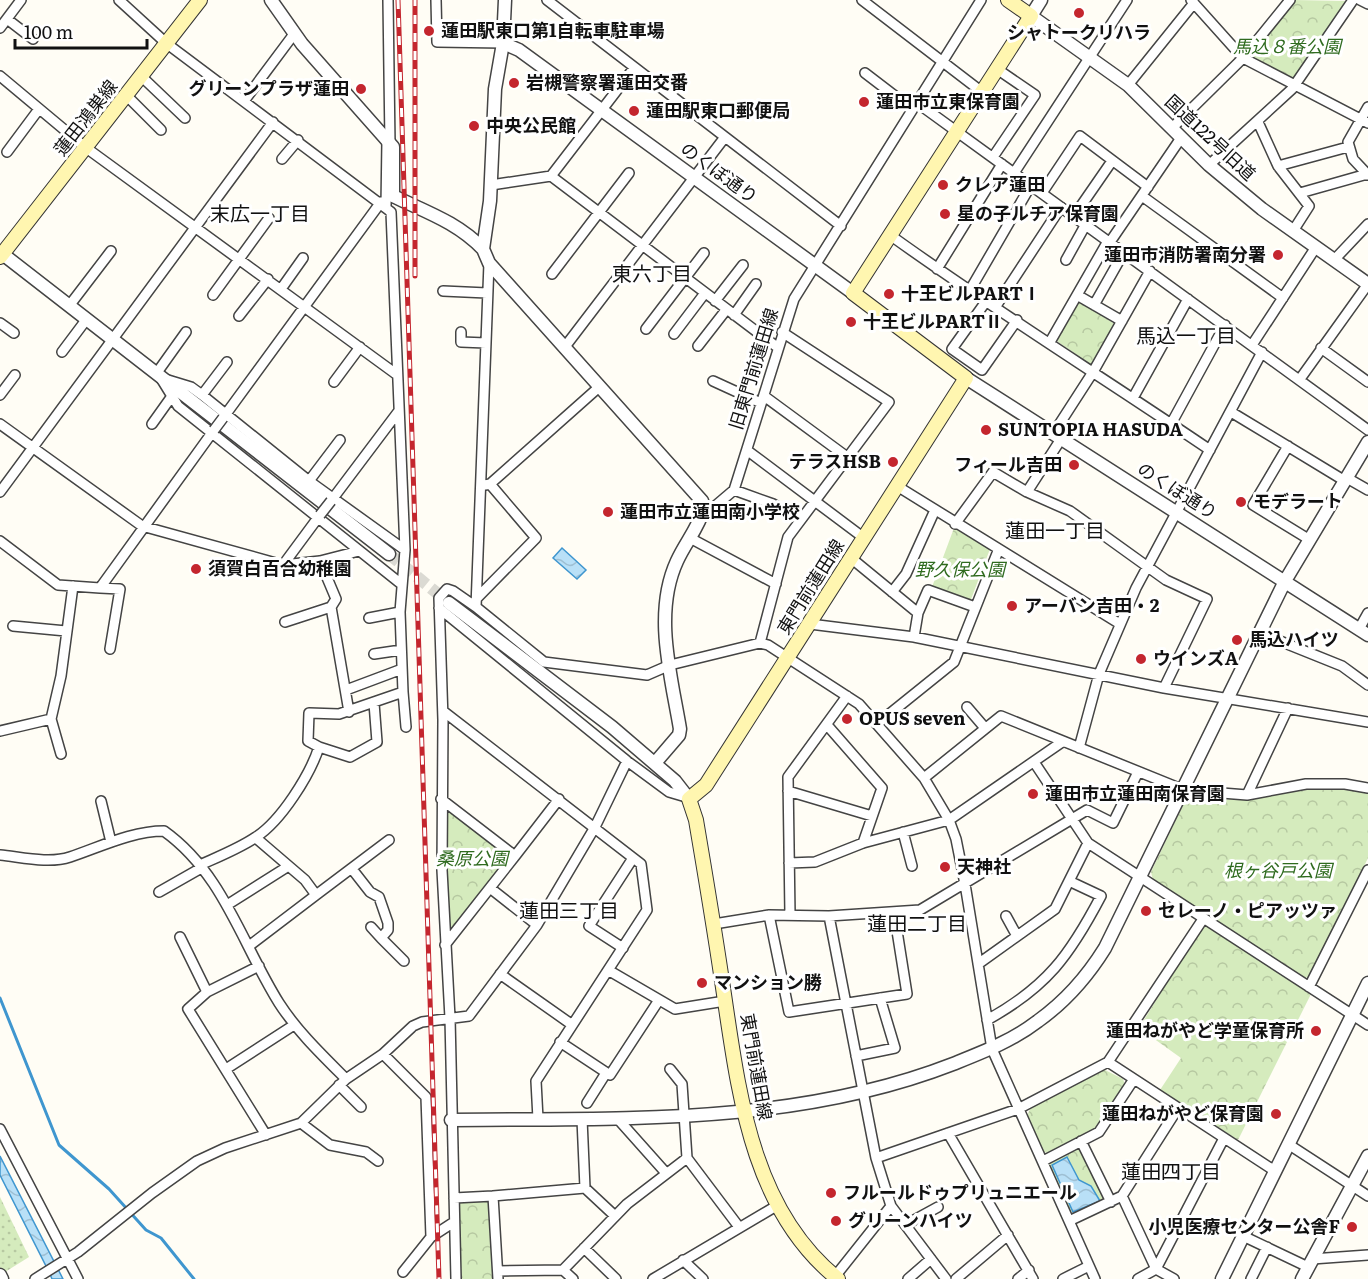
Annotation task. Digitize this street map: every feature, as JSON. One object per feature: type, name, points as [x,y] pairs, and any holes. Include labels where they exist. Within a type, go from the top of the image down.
[{"type":"main road","name":"蓮田鴻巣線","points":[[1,255],[200,0]]},
{"type":"main road","points":[[966,378],[852,293],[1031,16],[1008,0]]},
{"type":"main road","name":"東門前蓮田線","points":[[835,1278],[807,1246],[778,1205],[757,1159],[744,1111],[696,820],[688,799],[706,785],[966,378]]},
{"type":"street","points":[[0,28],[21,0]]},
{"type":"street","points":[[119,0],[166,43],[392,212],[396,374],[405,550],[400,583],[400,612],[406,727]]},
{"type":"street","points":[[271,0],[294,34],[393,147],[393,196],[448,221],[469,235],[483,249],[489,263],[598,388],[702,501],[704,508],[676,562],[664,621],[679,735],[655,763]]},
{"type":"street","points":[[100,588],[142,526],[384,204],[388,142],[388,0]]},
{"type":"street","points":[[436,0],[437,42],[503,43]]},
{"type":"street","points":[[483,249],[491,185],[495,89],[503,43],[505,0]]},
{"type":"street","points":[[547,0],[841,226]]},
{"type":"street","points":[[862,0],[982,92]]},
{"type":"street","name":"旧東門前蓮田線","points":[[734,490],[748,451],[777,347],[794,299],[981,0]]},
{"type":"street","points":[[1031,16],[1041,0]]},
{"type":"street","points":[[1014,173],[1127,0]]},
{"type":"street","points":[[1172,128],[1244,58],[1290,0]]},
{"type":"street","points":[[1209,165],[1295,85],[1353,0]]},
{"type":"street","points":[[1360,0],[1368,4]]},
{"type":"street","points":[[1128,85],[1193,2],[1244,58],[1364,122]]},
{"type":"street","name":"国道122号旧道","points":[[1031,16],[1089,55],[1128,85],[1209,165],[1262,209],[1368,284]]},
{"type":"street","points":[[7,19],[33,39]]},
{"type":"street","points":[[244,101],[294,34]]},
{"type":"street","name":"のくぼ通り","points":[[503,43],[519,50],[852,293]]},
{"type":"street","points":[[491,185],[551,176],[634,68]]},
{"type":"street","points":[[993,158],[1035,95],[997,69]]},
{"type":"street","points":[[865,73],[957,131],[1368,430]]},
{"type":"street","points":[[0,76],[85,147],[396,374]]},
{"type":"street","points":[[141,76],[185,118]]},
{"type":"street","points":[[126,95],[161,130]]},
{"type":"street","points":[[1300,193],[1367,174],[1353,159],[1348,142],[1364,122],[1368,107]]},
{"type":"street","points":[[7,152],[39,109]]},
{"type":"street","points":[[0,492],[273,122]]},
{"type":"street","points":[[1257,122],[1278,166],[1309,206],[1293,231]]},
{"type":"street","points":[[1042,193],[1080,136],[1148,187]]},
{"type":"street","points":[[564,348],[725,137]]},
{"type":"street","points":[[1050,342],[1109,241],[1181,138]]},
{"type":"street","points":[[282,159],[298,140]]},
{"type":"street","points":[[1278,166],[1348,147]]},
{"type":"street","points":[[1074,216],[1112,161]]},
{"type":"street","points":[[937,269],[1002,164]]},
{"type":"street","points":[[552,274],[629,173]]},
{"type":"street","points":[[551,176],[777,347]]},
{"type":"street","points":[[970,290],[1031,185]]},
{"type":"street","points":[[1142,195],[1283,297]]},
{"type":"street","points":[[1017,320],[982,370],[952,349],[991,303],[1061,207]]},
{"type":"street","points":[[213,295],[269,218]]},
{"type":"street","points":[[1066,260],[1086,224]]},
{"type":"street","points":[[1334,260],[1368,224]]},
{"type":"street","points":[[890,235],[937,269],[1210,450]]},
{"type":"street","points":[[1252,345],[1316,247]]},
{"type":"street","points":[[69,306],[111,251]]},
{"type":"street","points":[[1094,305],[1124,252]]},
{"type":"street","points":[[645,329],[704,253]]},
{"type":"street","points":[[1,255],[388,554]]},
{"type":"street","points":[[281,289],[303,258]]},
{"type":"street","points":[[477,603],[487,485],[486,344],[489,263]]},
{"type":"street","points":[[715,301],[743,265]]},
{"type":"street","points":[[1027,492],[1150,271]]},
{"type":"street","points":[[239,316],[268,279]]},
{"type":"street","points":[[698,346],[756,284]]},
{"type":"street","points":[[1300,379],[1368,284]]},
{"type":"street","points":[[443,291],[487,293]]},
{"type":"street","points":[[674,334],[705,293]]},
{"type":"street","points":[[1077,295],[1122,321]]},
{"type":"street","points":[[1133,398],[1188,299]]},
{"type":"street","points":[[62,352],[86,320]]},
{"type":"street","points":[[0,322],[14,333]]},
{"type":"street","points":[[1171,424],[1225,325]]},
{"type":"street","points":[[158,376],[186,332]]},
{"type":"street","points":[[461,332],[461,342],[486,344]]},
{"type":"street","points":[[760,643],[788,537],[889,402],[782,332]]},
{"type":"street","points":[[334,381],[360,347]]},
{"type":"street","points":[[1321,348],[1368,382]]},
{"type":"street","points":[[1079,748],[1099,674],[1120,624],[1262,352]]},
{"type":"street","points":[[202,395],[227,362]]},
{"type":"street","points":[[0,395],[15,375]]},
{"type":"street","points":[[158,376],[191,387],[332,500],[405,550]]},
{"type":"street","points":[[158,376],[178,406],[213,431],[319,516],[359,552],[400,583]]},
{"type":"street","name":"のくぼ通り","points":[[966,378],[1363,632]]},
{"type":"street","points":[[713,381],[763,399],[848,457]]},
{"type":"street","points":[[487,485],[598,388]]},
{"type":"street","points":[[152,424],[172,396]]},
{"type":"street","points":[[283,565],[398,412]]},
{"type":"street","points":[[1231,412],[1368,490]]},
{"type":"street","points":[[0,424],[142,526],[283,565],[320,561],[359,552]]},
{"type":"street","points":[[309,481],[340,440]]},
{"type":"street","points":[[452,1120],[617,1118],[744,1111],[819,1102],[862,1093],[937,1070],[992,1049],[1039,1021],[1081,982],[1105,948],[1285,581],[1368,442]]},
{"type":"street","points":[[1288,446],[1253,505],[1310,540]]},
{"type":"street","points":[[748,451],[864,538]]},
{"type":"street","points":[[955,524],[993,472],[1027,492],[1070,511],[1166,580],[1208,599],[1164,688]]},
{"type":"street","points":[[477,603],[536,538],[487,485]]},
{"type":"street","points":[[897,486],[1120,624]]},
{"type":"street","points":[[704,508],[714,507],[734,490],[773,504],[800,520]]},
{"type":"street","points":[[892,592],[906,574],[935,510]]},
{"type":"street","points":[[690,538],[776,584]]},
{"type":"street","points":[[0,541],[58,585],[120,589],[111,649]]},
{"type":"street","points":[[877,724],[954,662],[962,647],[998,550]]},
{"type":"street","points":[[851,558],[918,614]]},
{"type":"street","points":[[320,561],[336,599],[331,608],[349,712]]},
{"type":"street","points":[[61,754],[51,719],[62,676],[73,586]]},
{"type":"street","points":[[688,799],[683,794],[669,792],[627,761],[444,606],[440,598],[447,589],[477,603],[544,662],[647,675],[670,665],[760,643],[768,645],[859,704],[924,778],[949,820],[957,839],[992,1049],[1043,1161],[1087,1267],[1095,1279]]},
{"type":"street","points":[[914,637],[918,614],[928,590],[975,607]]},
{"type":"street","points":[[444,606],[441,798],[445,945],[450,1018],[456,1279]]},
{"type":"street","points":[[444,606],[612,727],[675,780],[688,799]]},
{"type":"street","points":[[285,622],[331,608]]},
{"type":"street","points":[[369,618],[400,612]]},
{"type":"street","points":[[1363,632],[1368,614]]},
{"type":"street","points":[[810,624],[914,637],[1228,700],[1368,722]]},
{"type":"street","points":[[13,626],[66,631]]},
{"type":"street","points":[[1260,633],[1342,666],[1368,686]]},
{"type":"street","points":[[374,654],[401,650]]},
{"type":"street","points":[[346,690],[402,669]]},
{"type":"street","points":[[374,703],[376,742],[350,757],[308,741],[309,713],[349,712],[403,692]]},
{"type":"street","points":[[790,915],[788,777],[847,696]]},
{"type":"street","points":[[967,707],[985,728]]},
{"type":"street","points":[[1247,795],[1288,708]]},
{"type":"street","points":[[442,711],[559,799],[640,864],[647,910],[536,1081],[538,1119]]},
{"type":"street","points":[[924,778],[1001,716],[1184,790],[1247,795],[1306,784],[1345,784],[1368,788]]},
{"type":"street","points":[[0,731],[51,719]]},
{"type":"street","points":[[827,725],[882,788],[862,843]]},
{"type":"street","points":[[789,863],[815,862],[862,843],[949,820],[1062,742]]},
{"type":"street","points":[[159,892],[256,837],[277,819],[315,761],[319,747]]},
{"type":"street","points":[[35,1279],[69,1258],[197,1161],[225,1148],[301,1123],[343,1082],[382,1054],[413,1026],[422,1022],[469,1016],[537,924],[595,827],[627,761]]},
{"type":"street","points":[[1034,762],[1088,843],[1368,1025]]},
{"type":"street","points":[[714,924],[769,915],[829,916],[920,910],[1087,810],[1113,823],[1138,772]]},
{"type":"street","points":[[788,791],[872,816]]},
{"type":"street","points":[[441,798],[515,856]]},
{"type":"street","points":[[445,945],[559,799]]},
{"type":"street","points":[[101,801],[111,842]]},
{"type":"street","points":[[0,855],[46,859],[68,858],[111,842],[164,831],[203,866],[294,1024],[361,1107]]},
{"type":"street","points":[[903,832],[912,866]]},
{"type":"street","points":[[256,837],[287,867],[305,880],[316,895]]},
{"type":"street","points":[[249,946],[388,840]]},
{"type":"street","points":[[978,964],[1055,909],[1088,843]]},
{"type":"street","points":[[622,948],[589,926],[633,858]]},
{"type":"street","points":[[227,905],[287,867]]},
{"type":"street","points":[[352,869],[382,903],[381,910],[388,923],[388,930],[381,938]]},
{"type":"street","points":[[1309,987],[1368,870]]},
{"type":"street","points":[[987,1020],[1039,986],[1063,962],[1080,938],[1101,896],[1069,881]]},
{"type":"street","points":[[490,888],[537,924]]},
{"type":"street","points":[[769,915],[789,1011],[907,994],[894,912]]},
{"type":"street","points":[[829,916],[862,1093],[876,1158],[891,1206],[946,1279]]},
{"type":"street","points":[[1006,916],[1017,936]]},
{"type":"street","points":[[876,1158],[1018,1109],[1108,1062],[1203,918]]},
{"type":"street","points":[[371,927],[404,961]]},
{"type":"street","points":[[180,938],[207,992]]},
{"type":"street","points":[[259,966],[207,992],[188,1009],[266,1134]]},
{"type":"street","points":[[608,970],[675,1009],[725,1001]]},
{"type":"street","points":[[500,974],[571,1024]]},
{"type":"street","points":[[1222,1279],[1368,983]]},
{"type":"street","points":[[856,1056],[895,1048],[880,999]]},
{"type":"street","points":[[560,1042],[610,1076],[658,1000]]},
{"type":"street","points":[[226,1069],[294,1024]]},
{"type":"street","points":[[382,1054],[426,1097],[431,1237]]},
{"type":"street","points":[[1108,1062],[1275,1172]]},
{"type":"street","points":[[670,1069],[682,1084],[687,1158],[740,1227]]},
{"type":"street","points":[[587,1103],[606,1073]]},
{"type":"street","points":[[1043,1161],[1099,1132],[1134,1079]]},
{"type":"street","points":[[1069,1221],[1122,1196],[1178,1108]]},
{"type":"street","points":[[617,1118],[666,1173]]},
{"type":"street","points":[[582,1119],[585,1188],[615,1216]]},
{"type":"street","points":[[301,1123],[330,1145],[366,1152],[378,1161]]},
{"type":"street","points":[[0,1129],[78,1279]]},
{"type":"street","points":[[948,1133],[1031,1275],[1018,1279]]},
{"type":"street","points":[[1138,1279],[1156,1269],[1224,1138]]},
{"type":"street","points":[[1081,1141],[1111,1202]]},
{"type":"street","points":[[1288,1144],[1368,1196]]},
{"type":"street","points":[[1307,1269],[1368,1156]]},
{"type":"street","points":[[493,1196],[498,1275],[563,1270],[615,1216],[687,1158]]},
{"type":"street","points":[[454,1198],[585,1188]]},
{"type":"street","points":[[1122,1196],[1156,1269],[1174,1279]]},
{"type":"street","points":[[653,1279],[778,1205]]},
{"type":"street","points":[[835,1278],[891,1206]]},
{"type":"street","points":[[905,1225],[938,1207]]},
{"type":"street","points":[[403,1272],[431,1237],[454,1222]]},
{"type":"street","points":[[956,1279],[1008,1235]]},
{"type":"street","points":[[1243,1236],[1307,1269],[1368,1255]]},
{"type":"street","points":[[1251,1279],[1267,1247]]},
{"type":"street","points":[[584,1248],[616,1279]]},
{"type":"street","points":[[908,1279],[931,1259]]},
{"type":"street","points":[[683,1260],[703,1279]]},
{"type":"street","points":[[1063,1279],[1087,1267]]},
{"type":"street","points":[[563,1270],[573,1279]]},
{"type":"green space","name":"馬込８番公園","points":[[1294,0],[1346,1],[1296,77],[1291,79],[1249,55]]},
{"type":"green space","points":[[1080,300],[1116,325],[1096,363],[1092,365],[1058,342],[1056,338],[1077,301]]},
{"type":"green space","name":"野久保公園","points":[[954,528],[990,549],[970,602],[932,587]]},
{"type":"green space","name":"根ヶ谷戸公園","points":[[1332,787],[1368,793],[1368,858],[1310,976],[1305,978],[1153,880],[1151,872],[1185,801],[1193,797],[1222,800]]},
{"type":"green space","name":"桑原公園","points":[[450,808],[507,853],[508,857],[452,931],[448,930],[445,810]]},
{"type":"green space","points":[[1206,926],[1311,994],[1238,1140],[1160,1090],[1181,1058],[1139,1028],[1201,928]]},
{"type":"green space","points":[[1103,1069],[1123,1079],[1125,1085],[1096,1129],[1048,1153],[1044,1152],[1027,1116],[1030,1109]]},
{"type":"green space","points":[[1081,1146],[1107,1199],[1075,1213],[1070,1211],[1049,1165],[1051,1160]]},
{"type":"green space","points":[[0,1197],[29,1257],[5,1272],[0,1267]]},
{"type":"green space","points":[[485,1198],[490,1202],[493,1279],[458,1279],[456,1205],[461,1200]]},
{"type":"water","points":[[562,548],[586,570],[577,579],[553,558]]},
{"type":"water","points":[[0,1156],[63,1279],[52,1279],[0,1175]]},
{"type":"water","points":[[1067,1157],[1079,1180],[1091,1186],[1100,1201],[1073,1212],[1052,1165]]},
{"type":"waterway","points":[[0,998],[59,1145],[109,1189],[146,1230],[161,1238],[194,1279]]},
{"type":"tunnel","points":[[389,554],[448,602]]},
{"type":"railway","points":[[398,0],[439,1279]]},
{"type":"railway","points":[[415,0],[415,276]]},
{"type":"place","name":"シャトークリハラ","points":[[1079,13]]},
{"type":"place","name":"蓮田駅東口第1自転車駐車場","points":[[429,31]]},
{"type":"place","name":"岩槻警察署蓮田交番","points":[[514,83]]},
{"type":"place","name":"グリーンプラザ蓮田","points":[[361,89]]},
{"type":"place","name":"蓮田市立東保育園","points":[[864,102]]},
{"type":"place","name":"蓮田駅東口郵便局","points":[[634,111]]},
{"type":"place","name":"中央公民館","points":[[474,126]]},
{"type":"place","name":"クレア蓮田","points":[[943,185]]},
{"type":"place","name":"星の子ルチア保育園","points":[[945,214]]},
{"type":"place","name":"蓮田市消防署南分署","points":[[1278,255]]},
{"type":"place","name":"十王ビルPARTⅠ","points":[[889,294]]},
{"type":"place","name":"十王ビルPARTⅡ","points":[[851,322]]},
{"type":"place","name":"SUNTOPIA HASUDA","points":[[986,430]]},
{"type":"place","name":"テラスHSB","points":[[893,462]]},
{"type":"place","name":"フィール吉田","points":[[1074,465]]},
{"type":"place","name":"モデラート","points":[[1241,502]]},
{"type":"place","name":"蓮田市立蓮田南小学校","points":[[608,512]]},
{"type":"place","name":"須賀白百合幼稚園","points":[[196,569]]},
{"type":"place","name":"アーバン吉田・2","points":[[1012,606]]},
{"type":"place","name":"馬込ハイツ","points":[[1237,640]]},
{"type":"place","name":"ウインズA","points":[[1141,659]]},
{"type":"place","name":"OPUS seven","points":[[847,719]]},
{"type":"place","name":"蓮田市立蓮田南保育園","points":[[1033,794]]},
{"type":"place","name":"天神社","points":[[945,867]]},
{"type":"place","name":"セレーノ・ピアッツァ","points":[[1146,911]]},
{"type":"place","name":"マンション勝","points":[[702,983]]},
{"type":"place","name":"蓮田ねがやど学童保育所","points":[[1316,1031]]},
{"type":"place","name":"蓮田ねがやど保育園","points":[[1276,1114]]},
{"type":"place","name":"フルールドゥプリュニエール","points":[[831,1193]]},
{"type":"place","name":"グリーンハイツ","points":[[836,1221]]},
{"type":"place","name":"小児医療センター公舎F","points":[[1352,1227]]},
{"type":"district","name":"末広一丁目","points":[[260,214]]},
{"type":"district","name":"東六丁目","points":[[652,274]]},
{"type":"district","name":"馬込一丁目","points":[[1186,336]]},
{"type":"district","name":"蓮田一丁目","points":[[1055,531]]},
{"type":"district","name":"蓮田三丁目","points":[[569,911]]},
{"type":"district","name":"蓮田二丁目","points":[[917,924]]},
{"type":"district","name":"蓮田四丁目","points":[[1171,1172]]}]
